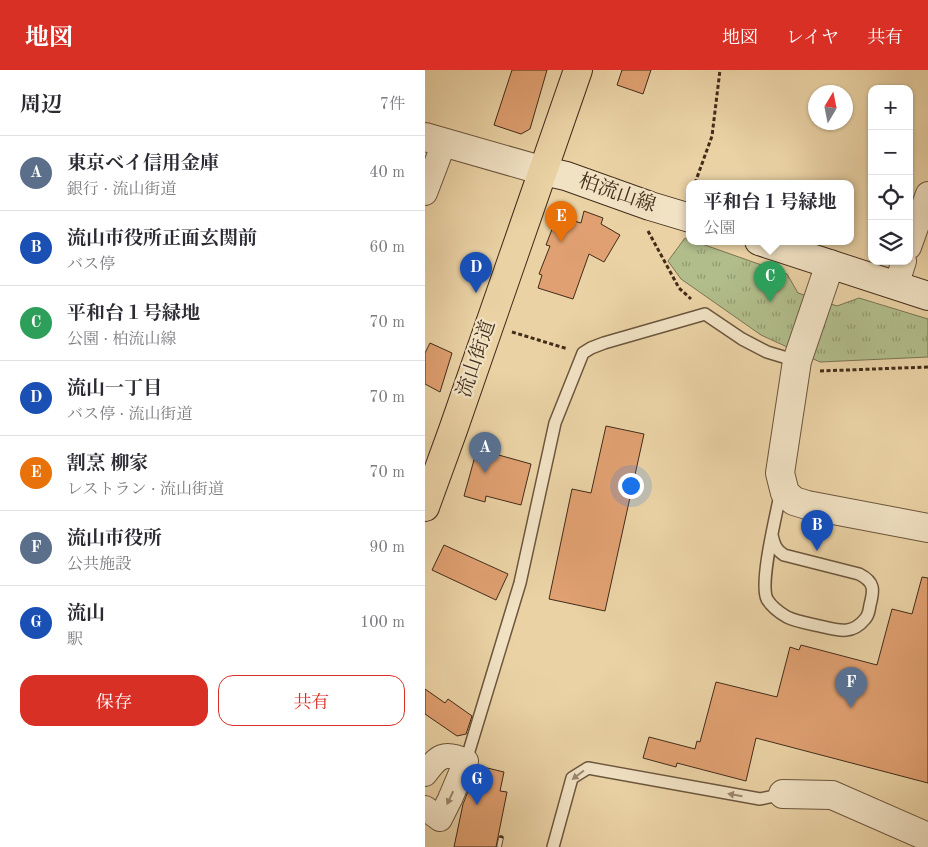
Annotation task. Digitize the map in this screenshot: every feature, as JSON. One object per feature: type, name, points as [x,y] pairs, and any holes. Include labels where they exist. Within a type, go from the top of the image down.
[{"type":"main road","name":"流山街道","points":[[425,507],[544,171],[577,70]]},
{"type":"street","name":"柏流山線","points":[[435,140],[566,176],[686,217]]},
{"type":"street","points":[[425,193],[435,140]]},
{"type":"street","points":[[913,236],[928,194]]},
{"type":"street","points":[[771,245],[830,264],[900,273],[928,296]]},
{"type":"street","points":[[830,264],[797,361],[780,473],[785,493],[794,501],[928,528]]},
{"type":"street","points":[[425,774],[435,760],[440,758],[455,757],[466,761],[450,800],[440,818],[425,808]]},
{"type":"street","points":[[783,794],[832,795],[928,837]]},
{"type":"lane","points":[[466,761],[520,583],[555,423],[583,353],[604,343],[705,314],[742,339],[767,352],[797,361]]},
{"type":"lane","points":[[772,535],[778,551],[784,555],[859,574],[867,578],[872,585],[873,592],[867,617],[862,624],[854,630],[843,631],[788,618],[776,610],[767,600],[764,588],[765,573],[772,535],[782,483]]},
{"type":"lane","points":[[553,847],[572,778],[588,768],[760,799],[783,794]]},
{"type":"path","points":[[696,180],[711,136],[720,70]]},
{"type":"path","points":[[650,206],[646,228],[679,288],[705,314]]},
{"type":"path","points":[[509,331],[583,353]]},
{"type":"path","points":[[797,361],[816,372],[928,367]]},
{"type":"green space","points":[[685,238],[686,245],[705,245],[787,274],[798,293],[837,306],[859,298],[928,319],[928,357],[820,362],[761,335],[681,279],[668,261]]},
{"type":"building","points":[[512,70],[547,70],[530,129],[521,134],[494,125]]},
{"type":"building","points":[[622,70],[651,70],[643,94],[617,85]]},
{"type":"building","points":[[584,211],[603,218],[601,224],[620,235],[604,262],[589,254],[573,299],[538,288],[542,275],[539,274],[550,246],[546,245],[557,216],[581,223]]},
{"type":"building","points":[[430,343],[452,353],[440,392],[425,384],[425,353]]},
{"type":"building","points":[[606,426],[644,434],[605,611],[549,599],[572,489],[591,493]]},
{"type":"building","points":[[477,449],[531,464],[521,505],[486,496],[485,502],[464,496]]},
{"type":"building","points":[[444,545],[508,574],[496,600],[432,570]]},
{"type":"building","points":[[922,577],[928,578],[928,783],[756,738],[746,781],[677,763],[676,767],[643,758],[649,737],[695,749],[697,741],[700,742],[716,682],[777,697],[790,647],[799,650],[801,645],[877,665],[892,609],[912,614]]},
{"type":"building","points":[[425,689],[445,703],[448,699],[472,716],[466,734],[457,736],[425,714]]},
{"type":"building","points":[[479,766],[504,772],[500,791],[507,792],[496,847],[454,847],[463,804],[471,784],[474,785]]},
{"type":"railway","points":[[499,847],[501,838]]},
{"type":"place","name":"割烹 柳家","points":[[561,242]]},
{"type":"place","name":"流山一丁目","points":[[476,293]]},
{"type":"place","name":"平和台１号緑地","points":[[770,302]]},
{"type":"place","name":"東京ベイ信用金庫","points":[[485,473]]},
{"type":"place","name":"流山市役所正面玄関前","points":[[817,551]]},
{"type":"place","name":"流山市役所","points":[[851,708]]},
{"type":"place","name":"流山","points":[[477,805]]}]
